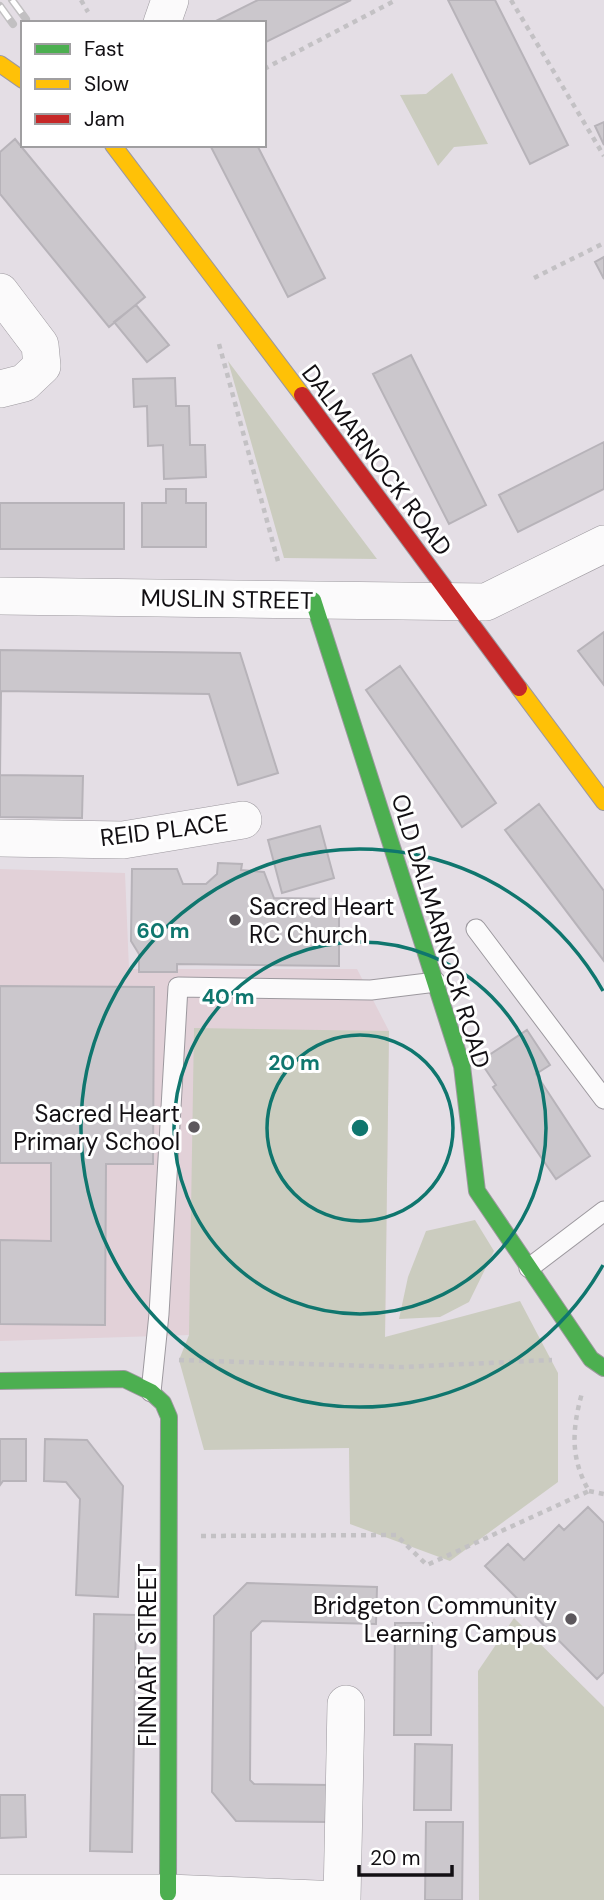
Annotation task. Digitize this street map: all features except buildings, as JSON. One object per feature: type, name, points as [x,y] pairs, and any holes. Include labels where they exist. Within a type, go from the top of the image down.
[{"type":"street","points":[[163,21],[170,0]]},
{"type":"street","points":[[0,64],[21,79]]},
{"type":"street","name":"DALMARNOCK ROAD","points":[[115,147],[132,166],[604,802]]},
{"type":"street","points":[[0,292],[40,345],[42,366],[24,383],[0,389]]},
{"type":"street","name":"MUSLIN STREET","points":[[0,596],[486,602],[604,544]]},
{"type":"street","name":"OLD DALMARNOCK ROAD","points":[[301,600],[436,982],[462,1066],[477,1191],[528,1268],[598,1364]]},
{"type":"street","name":"REID PLACE","points":[[0,838],[123,840],[243,820]]},
{"type":"street","points":[[0,1381],[124,1379],[151,1392]]},
{"type":"street","name":"FINNART STREET","points":[[151,1392],[163,1403],[169,1417],[167,1893]]},
{"type":"street","points":[[0,1893],[167,1893],[342,1900],[346,1703]]},
{"type":"lane","points":[[476,929],[604,1099]]},
{"type":"lane","points":[[151,1392],[159,1314],[178,987],[371,990],[436,982]]},
{"type":"lane","points":[[528,1268],[604,1211]]},
{"type":"path","points":[[81,0],[88,12]]},
{"type":"path","points":[[266,68],[396,0]]},
{"type":"path","points":[[511,0],[604,156]]},
{"type":"path","points":[[534,278],[604,243]]},
{"type":"path","points":[[231,301],[218,340],[301,600]]},
{"type":"path","points":[[151,1392],[178,1360],[402,1367],[598,1364],[573,1423],[576,1467],[589,1491]]},
{"type":"path","points":[[170,1536],[396,1535],[427,1565],[589,1491],[604,1494]]},
{"type":"shaded area","points":[[452,73],[488,144],[454,147],[438,166],[400,95],[426,94]]},
{"type":"shaded area","points":[[228,361],[377,559],[284,558]]},
{"type":"shaded area","name":"Sacred Heart Primary School","points":[[0,869],[125,873],[129,969],[357,969],[389,1031],[385,1338],[189,1335],[0,1341]]},
{"type":"shaded area","points":[[194,1028],[389,1031],[385,1337],[520,1301],[558,1373],[558,1482],[450,1561],[350,1524],[349,1448],[204,1450],[179,1360],[189,1335]]},
{"type":"shaded area","points":[[475,1220],[494,1251],[469,1302],[440,1317],[399,1319],[408,1277],[426,1231]]},
{"type":"shaded area","points":[[514,1618],[604,1707],[604,1900],[479,1900],[478,1671]]},
{"type":"railway","points":[[12,0],[26,19]]},
{"type":"railway","points":[[0,6],[13,24]]},
{"type":"traffic: fast","points":[[313,600],[462,1066],[477,1191],[591,1359],[604,1368]]},
{"type":"traffic: fast","points":[[0,1381],[124,1379],[151,1392],[163,1403],[169,1417],[168,1893]]},
{"type":"traffic: slow","points":[[0,64],[21,79]]},
{"type":"traffic: slow","points":[[115,147],[302,395]]},
{"type":"traffic: slow","points":[[519,688],[604,802]]},
{"type":"traffic: jam","points":[[302,395],[519,688]]},
{"type":"place","name":"Sacred Heart RC Church","points":[[235,920]]},
{"type":"place","name":"Sacred Heart Primary School","points":[[194,1127]]},
{"type":"place","name":"Bridgeton Community Learning Campus","points":[[571,1619]]}]
